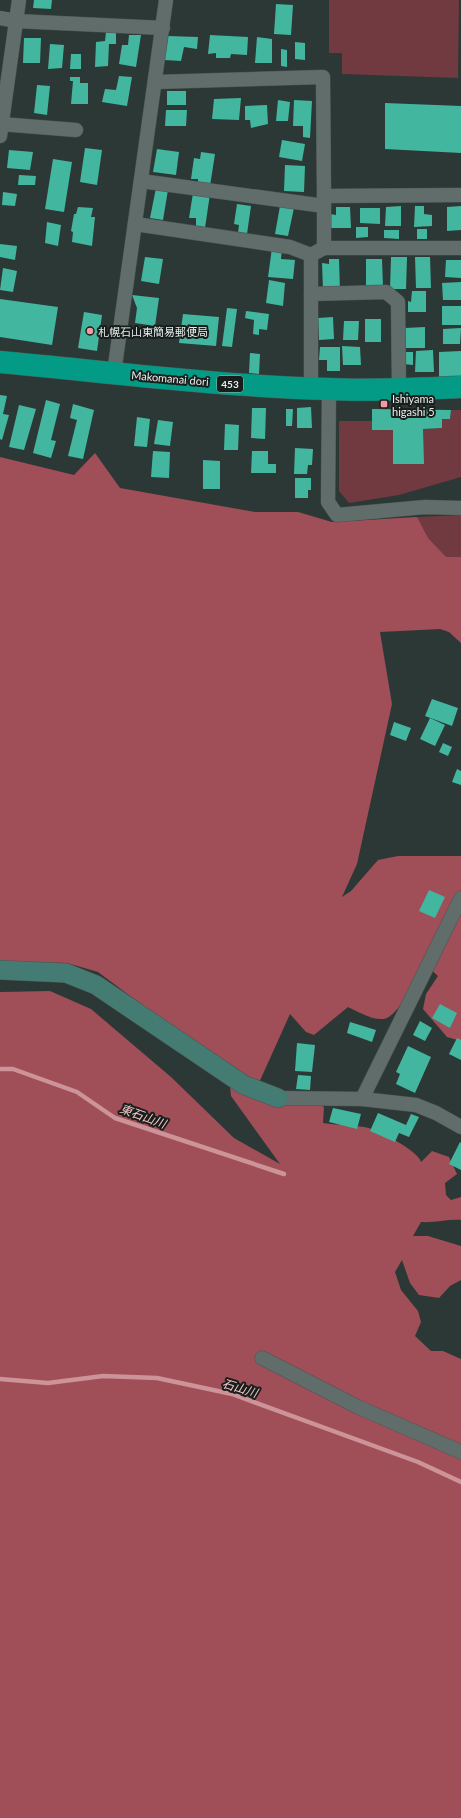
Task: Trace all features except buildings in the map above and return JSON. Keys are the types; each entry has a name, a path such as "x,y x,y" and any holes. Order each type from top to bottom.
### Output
{"highway":[{"name":"Makomanai dori","path":"0,362 217,383 320,389 399,390 461,387"}],"street":[{"path":"19,0 1,128 76,130"},
{"path":"114,373 166,0"},
{"path":"0,18 16,21 163,28"},
{"path":"155,82 323,77 324,248"},
{"path":"141,181 324,201 461,195"},
{"path":"135,224 290,247 311,255 324,248 461,248"},
{"path":"311,255 311,294 320,389 328,502 337,515 424,507 461,508"},
{"path":"311,294 386,292 398,302 399,390"},
{"path":"362,1099 461,898"},
{"path":"0,970 66,973 96,984 244,1085 278,1098 362,1099 416,1105 436,1113 461,1126"},
{"path":"262,1358 358,1407 451,1446 461,1452"}],"shaded area":[{"path":"329,0 459,0 458,78 342,74 342,53 329,53"},
{"path":"451,410 461,410 461,477 399,495 349,503 339,491 339,421 372,421 372,430 393,430 393,463 423,464 423,429 442,428 442,419 450,419"},
{"path":"95,453 120,488 255,512 298,512 332,522 417,517 428,538 446,557 461,557 461,643 449,632 440,629 380,632 392,704 357,864 342,897 351,891 378,860 398,856 461,856 461,1041 447,1037 423,1009 426,994 438,976 422,962 401,1004 389,1017 383,1019 374,1018 348,1007 314,1035 306,1032 290,1014 258,1085 241,1079 98,972 67,963 0,962 0,457 74,475"},
{"path":"461,515 461,563 440,556 425,538 417,517"},
{"path":"50,991 91,1009 171,1077 234,1138 280,1164 231,1096 230,1086 316,1102 324,1107 323,1123 370,1128 405,1146 418,1157 421,1162 432,1151 449,1157 457,1174 445,1183 446,1195 451,1200 461,1197 461,1220 421,1222 413,1236 428,1236 461,1246 461,1280 450,1286 439,1298 419,1295 410,1283 402,1260 395,1272 401,1290 418,1311 421,1322 415,1336 431,1351 443,1351 461,1359 461,1818 0,1818 0,992"}],"waterway":[{"name":"東石山川","path":"0,1069 13,1069 77,1092 115,1118 284,1174"},
{"name":"石山川","path":"0,1379 48,1383 103,1376 157,1378 232,1394 418,1462 461,1482"}],"place":[{"name":"札幌石山東簡易郵便局","path":"90,331"},
{"name":"Ishiyama higashi 5","path":"384,404"}]}
